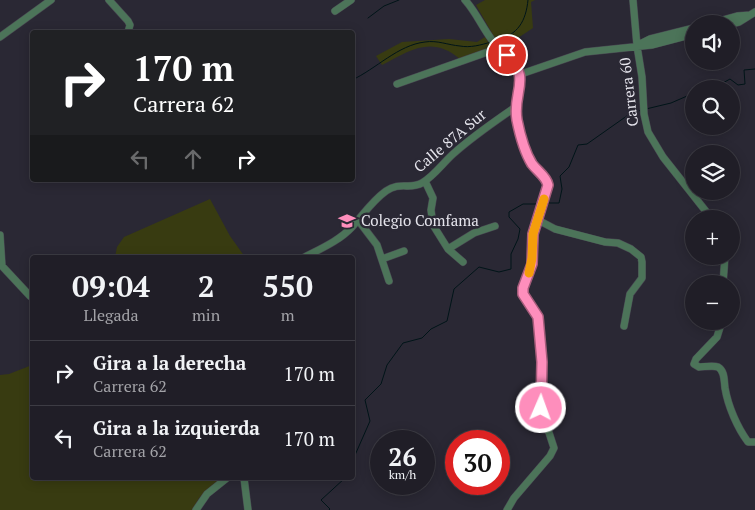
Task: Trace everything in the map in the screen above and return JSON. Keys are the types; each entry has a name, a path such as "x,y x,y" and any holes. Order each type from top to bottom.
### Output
{"street":[{"path":"0,37 51,0"},
{"path":"110,0 128,21 130,25 129,30"},
{"path":"336,11 351,0"},
{"path":"465,0 495,43 514,62 520,74 517,121 526,153 534,166 547,180 548,185 533,234 532,264 523,288 523,294 538,317 542,362 541,408 554,448 550,456 514,498 507,510"},
{"name":"Carrera 60","path":"633,0 646,126 652,140 705,210"},
{"path":"740,21 752,13"},
{"path":"637,46 650,39 685,30"},
{"path":"520,74 585,52 652,45 685,36"},
{"path":"397,84 495,43"},
{"name":"Calle 87A Sur","path":"308,255 344,234 380,196 393,186 414,186 425,181 471,139 517,106"},
{"path":"425,181 433,198 433,225 448,249 463,262"},
{"path":"358,220 374,240 389,281"},
{"path":"538,220 555,229 605,242 618,243 641,257 642,278 630,294 624,326"},
{"path":"448,249 474,233 495,226"},
{"path":"0,235 2,266 30,296"},
{"path":"382,259 404,251"},
{"path":"719,330 717,337 696,359 694,364 699,367 717,366 721,369 724,374 728,401 737,422 746,440 748,442 755,442"},
{"path":"196,510 207,494 224,480"},
{"path":"244,480 248,510"}],"green space":[{"path":"485,0 535,0 531,2 533,28 501,49 476,5"},
{"path":"485,37 492,47 460,59 450,52 430,46 412,50 382,65 376,56 402,42 449,39 477,42"},
{"path":"210,199 230,236 244,255 115,255 117,247 124,237"},
{"path":"30,366 30,480 219,480 199,498 193,510 0,510 0,375 9,374"}],"waterway":[{"path":"368,18 384,6 399,0"},
{"path":"497,40 510,35 520,26 528,0"},
{"path":"355,78 396,52 415,44 434,42 468,47 491,42"},
{"path":"740,85 745,84 744,70 755,69"},
{"path":"646,109 671,103 685,97"},
{"path":"546,203 559,203 562,189 560,176 569,167 578,145 587,144 631,113 642,110"},
{"path":"355,455 370,421 365,400 381,384 387,365 403,343 422,338 431,329 447,321 454,289 479,267 499,272 511,269 511,254 518,239 520,229 509,217 509,212 523,204 540,204"},
{"path":"329,510 321,500 343,480"}],"slow traffic":[{"path":"529,273 532,264 533,234 544,199"}],"place":[{"name":"Colegio Comfama","path":"347,221"}],"route":[{"path":"507,55 517,66 520,74 516,114 526,153 534,166 547,180 548,185 533,234 532,264 523,288 523,294 528,305 536,312 538,317 542,362 541,408"}]}
